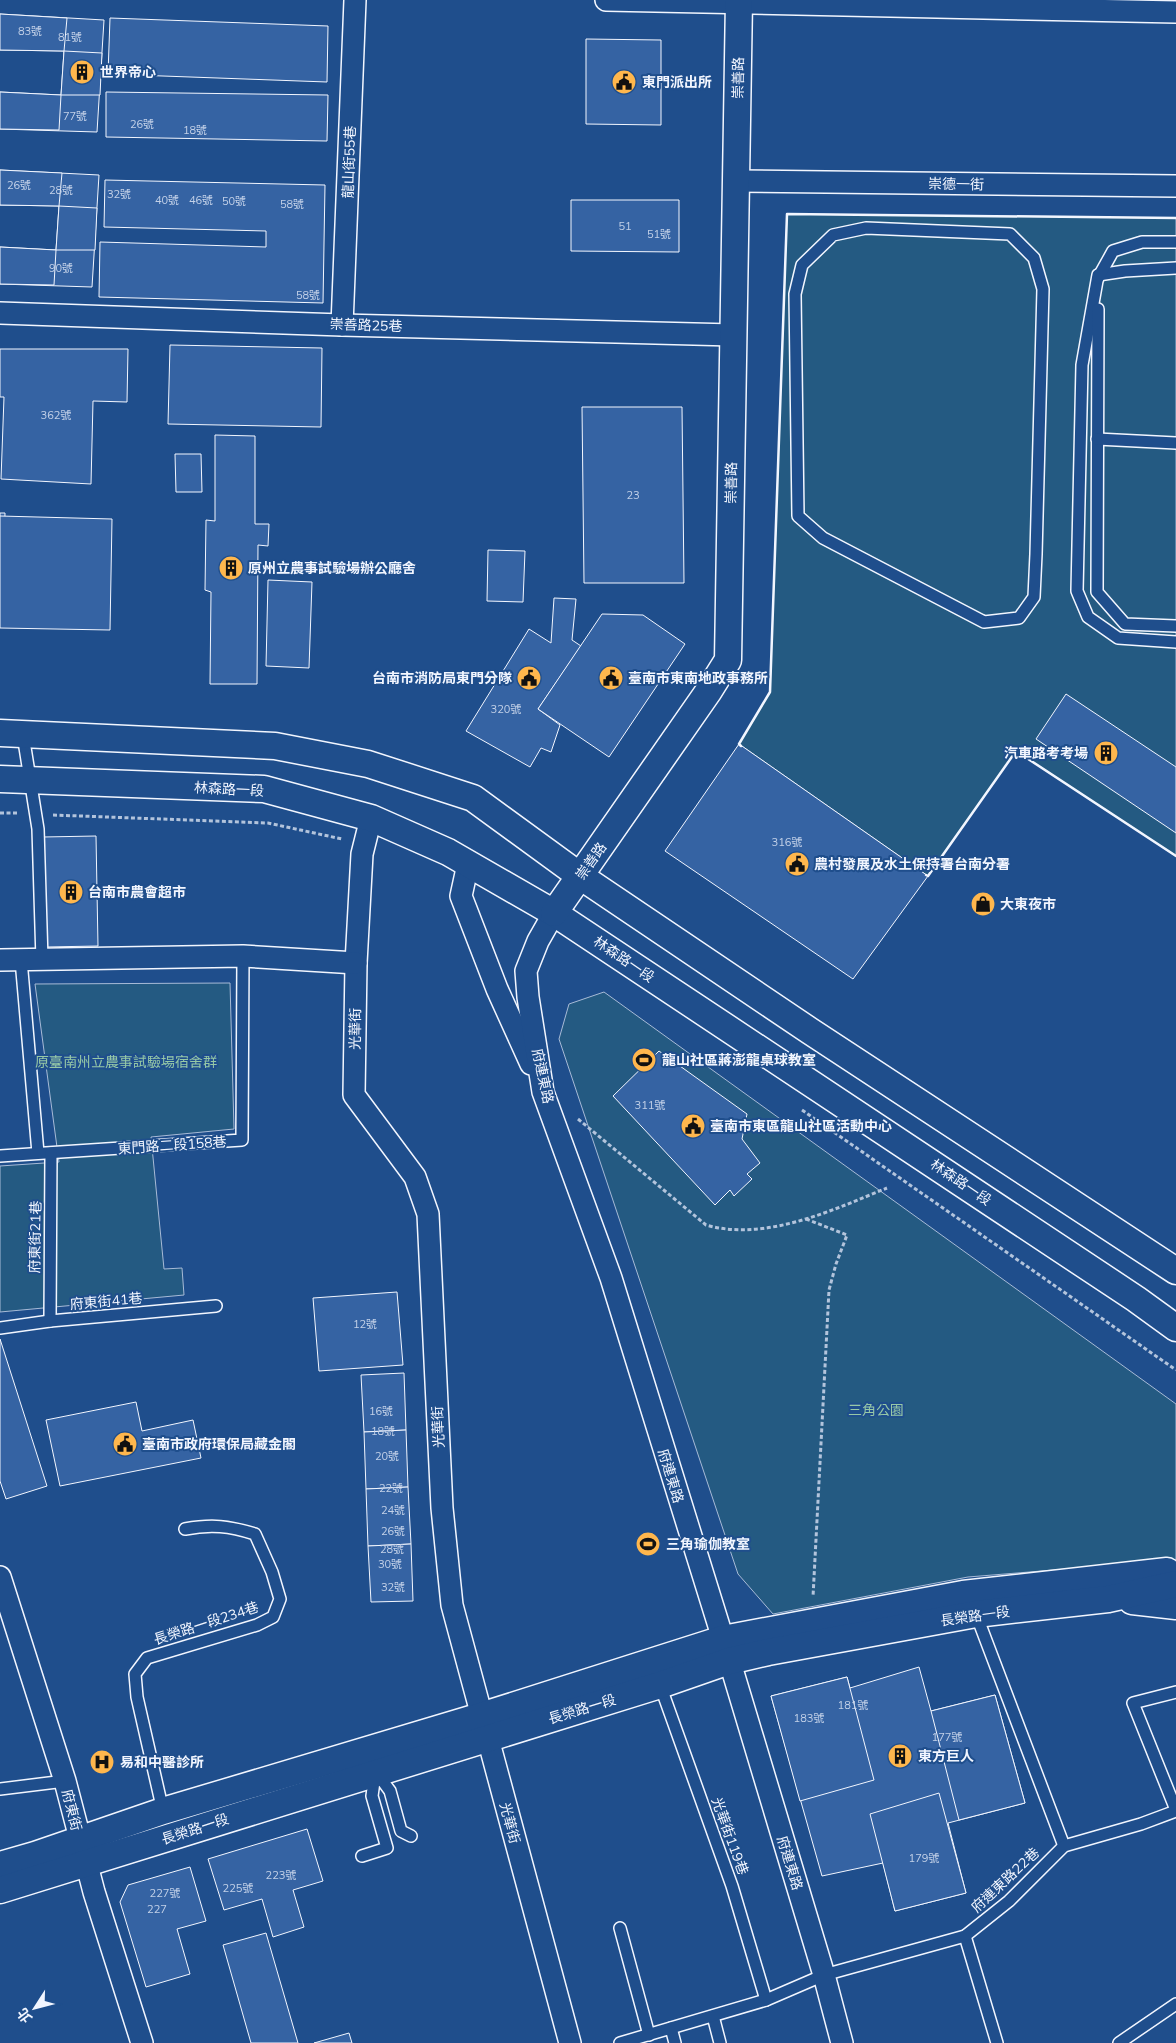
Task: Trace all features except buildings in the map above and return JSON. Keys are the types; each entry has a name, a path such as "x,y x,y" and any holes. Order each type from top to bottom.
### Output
{"street":[{"name":"龍山街55巷","path":"342,325 355,0"},
{"path":"606,0 1068,5 1176,12"},
{"name":"崇善路","path":"554,913 708,692 728,660 739,2"},
{"name":"崇德一街","path":"736,181 1176,186"},
{"name":"崇善路25巷","path":"0,313 342,325 733,335"},
{"path":"11,734 275,746 368,764 473,798 580,876 810,1032 1176,1271"},
{"name":"林森路一段","path":"0,779 264,789 370,818 448,852 554,913 1136,1299 1176,1328"},
{"name":"光華街","path":"370,818 362,854 356,963 354,1095 415,1176 428,1214 442,1508 452,1605 570,2043"},
{"path":"468,864 461,896 497,989 544,1092"},
{"name":"府連東路","path":"554,913 538,941 526,971 528,997 544,1092 611,1278 726,1650 824,1975 842,2043"},
{"path":"10,960 243,956 356,963"},
{"name":"長榮路一段","path":"0,1865 82,1852 376,1772 484,1727 726,1650 963,1594 1176,1570"},
{"name":"府東街","path":"0,1576 64,1781 82,1852 142,2043"},
{"name":"長榮路一段","path":"0,1890 82,1852 163,1811 484,1727 660,1685 726,1650 768,1652 976,1614 1108,1599 1176,1584"},
{"path":"1108,1599 1176,1606"}],"lane":[{"path":"866,228 1010,234 1034,258 1043,289 1036,554 1034,596 1019,618 984,622 823,538 798,516 795,294 802,265 833,235 866,228"},
{"path":"1176,242 1142,242 1113,251 1098,275 1082,365 1078,591 1088,617 1118,638 1176,642"},
{"path":"1098,275 1126,270 1176,268"},
{"path":"1098,275 1097,592 1125,624 1176,626"},
{"path":"1097,439 1176,443"},
{"path":"11,734 31,781 38,828 42,960"},
{"name":"東門路二段158巷","path":"0,1156 242,1140 243,956"},
{"path":"10,960 38,1153"},
{"name":"府東街21巷","path":"50,1322 51,1153"},
{"name":"府東街41巷","path":"0,1328 216,1306"},
{"name":"長榮路一段234巷","path":"163,1811 137,1697 135,1674 147,1658 257,1625 273,1617 280,1599 272,1572 255,1534 237,1528 209,1525 185,1529"},
{"path":"976,1614 1064,1846"},
{"name":"光華街119巷","path":"660,1685 732,1886 766,2000"},
{"name":"府連東路22巷","path":"824,1975 965,1936 1009,1901 1064,1846 1141,1824 1176,1811 1134,1703 1176,1692"},
{"path":"376,1772 390,1791 401,1831 411,1836"},
{"path":"362,1856 387,1848 372,1796 376,1772"},
{"path":"0,1789 64,1781"},
{"path":"620,1928 649,2035"},
{"path":"965,1936 997,2043"},
{"path":"620,2043 766,2000 824,1975"},
{"path":"1119,2043 1176,2004"},
{"path":"713,2016 720,2043"},
{"path":"671,2028 675,2043"}],"path":[{"path":"36,814 268,824 309,831 364,845"},
{"path":"794,1105 1176,1370"},
{"path":"575,1117 706,1226 723,1230 755,1230 806,1219 886,1188"},
{"path":"806,1219 847,1235 836,1264 830,1290 812,1599"}],"green space":[{"path":"787,214 1176,218 1176,856 1016,751 928,876 739,744 770,692"},
{"name":"原臺南州立農事試驗場宿舍群","path":"230,983 234,1129 151,1137 164,1269 182,1268 184,1295 0,1312 0,1166 59,1162 35,984"},
{"name":"三角公園","path":"604,992 1176,1404 1176,1560 968,1577 773,1614 738,1574 559,1039 569,1004"}],"wall":[{"path":"741,746 739,744 770,692 787,214 1176,218"},
{"path":"926,875 928,876 1016,751 1176,856"}],"place":[{"name":"世界帝心","path":"82,72"},
{"name":"東門派出所","path":"624,82"},
{"name":"原州立農事試驗場辦公廳舍","path":"231,568"},
{"name":"台南市消防局東門分隊","path":"529,678"},
{"name":"臺南市東南地政事務所","path":"611,678"},
{"name":"汽車路考考場","path":"1106,753"},
{"name":"農村發展及水土保持署台南分署","path":"797,864"},
{"name":"台南市農會超市","path":"71,892"},
{"name":"大東夜市","path":"983,904"},
{"name":"龍山社區蔣澎龍桌球教室","path":"644,1060"},
{"name":"臺南市東區龍山社區活動中心","path":"693,1126"},
{"name":"臺南市政府環保局藏金閣","path":"125,1444"},
{"name":"三角瑜伽教室","path":"648,1544"},
{"name":"東方巨人","path":"900,1756"},
{"name":"易和中醫診所","path":"102,1762"}]}
